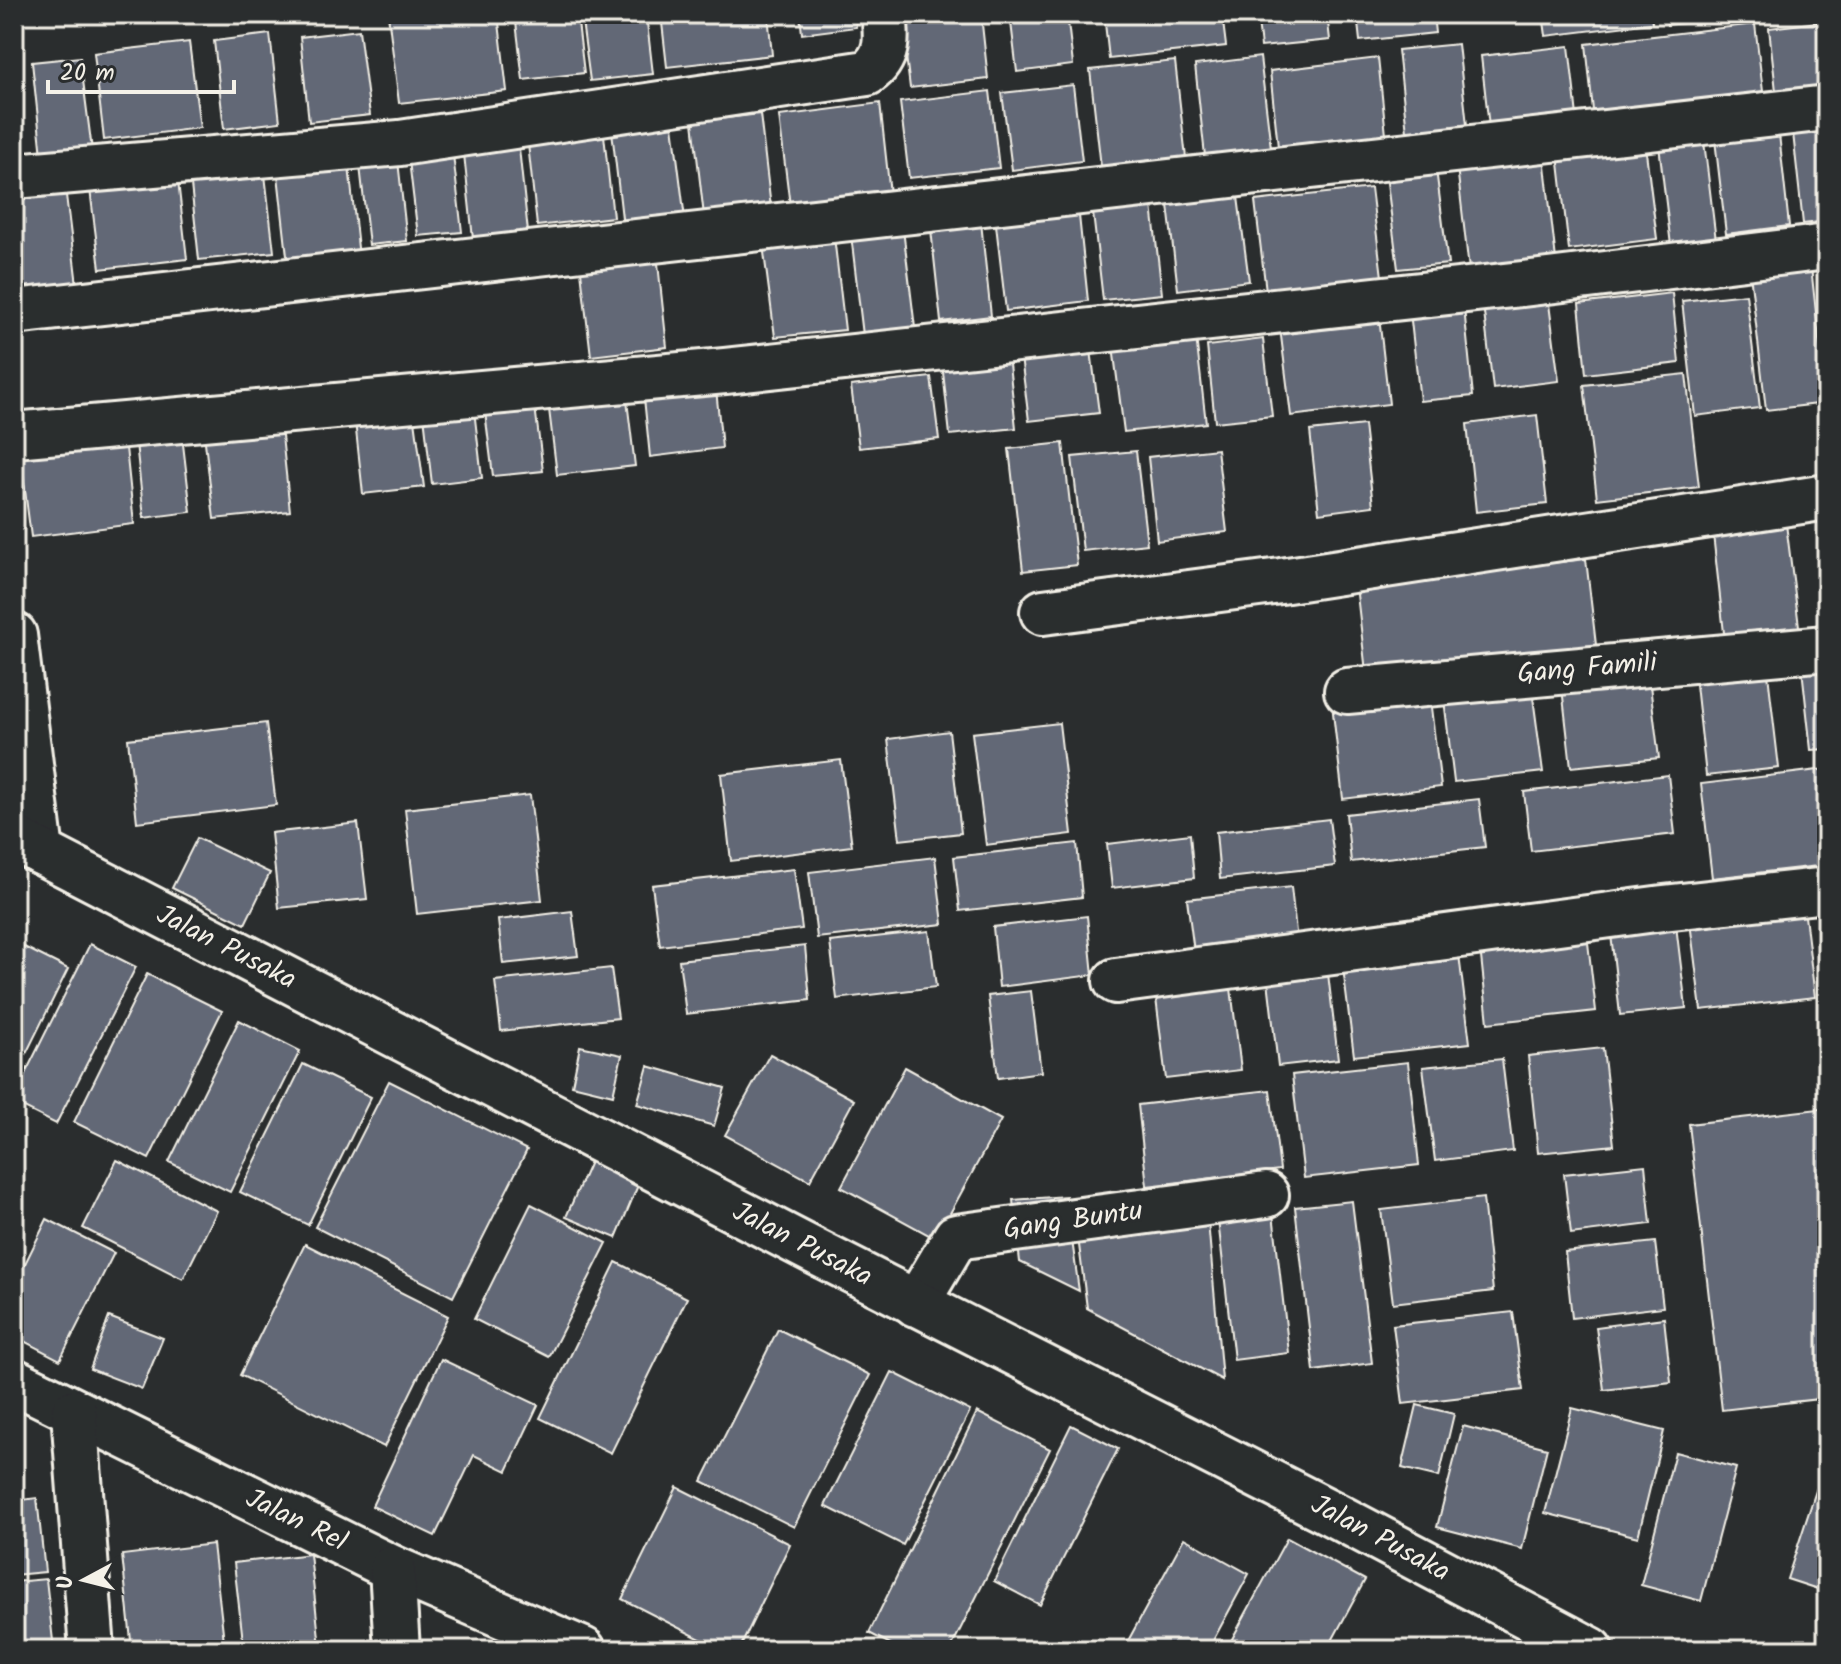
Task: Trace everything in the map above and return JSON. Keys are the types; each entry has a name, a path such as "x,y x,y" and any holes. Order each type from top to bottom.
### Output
{"street":[{"path":"14,176 400,143 867,73 884,53 888,38 884,14"},
{"path":"14,312 1827,108"},
{"path":"14,435 725,371 1516,285 1827,247"},
{"path":"1043,612 1281,581 1827,497"},
{"path":"14,635 27,845"},
{"name":"Gang Famili","path":"1347,691 1827,648"},
{"name":"Jalan Pusaka","path":"27,845 916,1304 1331,1513 1591,1650"},
{"path":"1116,981 1647,910 1827,890"},
{"name":"Gang Buntu","path":"916,1304 956,1237 1266,1195"},
{"name":"Jalan Rel","path":"14,1381 392,1568 583,1650"},
{"path":"74,1412 92,1650"},
{"path":"392,1568 397,1650"}],"building":[{"path":"388,14 498,14 507,91 399,103"},
{"path":"515,14 577,14 584,73 523,80"},
{"path":"581,14 646,14 653,74 590,81"},
{"path":"661,14 768,14 772,55 667,67"},
{"path":"800,14 855,14 856,27 802,34"},
{"path":"1010,14 1067,14 1073,65 1017,72"},
{"path":"1104,14 1222,14 1226,46 1109,59"},
{"path":"1257,14 1327,14 1330,40 1261,47"},
{"path":"1357,14 1433,14 1435,33 1360,41"},
{"path":"1543,14 1651,14 1652,23 1546,36"},
{"path":"1665,14 1739,14 1739,17 1667,25"},
{"path":"1761,14 1827,14 1762,21"},
{"path":"981,15 988,79 910,88 902,23"},
{"path":"1827,21 1827,94 1777,100 1769,28"},
{"path":"1755,24 1764,100 1594,120 1586,44"},
{"path":"359,30 370,115 309,122 300,37"},
{"path":"270,34 280,122 224,129 214,41"},
{"path":"189,42 200,128 104,140 94,53"},
{"path":"1458,44 1468,134 1408,141 1398,50"},
{"path":"1569,46 1577,116 1489,127 1481,56"},
{"path":"80,57 92,150 42,156 32,62"},
{"path":"1260,57 1271,148 1205,156 1195,65"},
{"path":"1378,58 1386,135 1278,147 1270,71"},
{"path":"1175,61 1186,158 1101,167 1090,70"},
{"path":"1073,85 1082,161 1012,170 1002,93"},
{"path":"990,91 999,168 909,178 900,102"},
{"path":"880,103 890,194 790,206 779,116"},
{"path":"760,114 771,208 704,216 693,122"},
{"path":"673,125 685,219 623,227 612,131"},
{"path":"1778,125 1789,226 1726,234 1714,131"},
{"path":"1827,129 1827,221 1803,224 1793,133"},
{"path":"1703,133 1717,249 1672,254 1658,137"},
{"path":"604,135 613,217 537,226 528,144"},
{"path":"1645,144 1657,239 1569,250 1558,154"},
{"path":"452,146 462,232 418,236 408,152"},
{"path":"519,148 528,232 473,239 464,154"},
{"path":"1543,148 1557,268 1470,278 1456,158"},
{"path":"397,152 407,241 369,245 359,157"},
{"path":"348,157 359,257 288,265 277,166"},
{"path":"1435,161 1448,264 1398,269 1385,167"},
{"path":"176,164 187,259 100,269 88,173"},
{"path":"264,166 274,252 199,260 190,175"},
{"path":"65,187 78,293 14,299 14,192"},
{"path":"1371,188 1382,277 1266,291 1255,201"},
{"path":"1238,197 1249,281 1178,290 1168,205"},
{"path":"1152,205 1162,294 1103,300 1093,213"},
{"path":"1078,206 1088,301 1006,311 995,216"},
{"path":"981,222 991,316 941,322 931,229"},
{"path":"833,228 845,330 775,337 762,237"},
{"path":"903,229 915,328 863,335 851,235"},
{"path":"657,254 667,347 591,356 580,263"},
{"path":"1811,267 1826,403 1766,410 1750,273"},
{"path":"1672,293 1679,363 1586,374 1579,304"},
{"path":"1746,294 1760,408 1695,416 1682,301"},
{"path":"1548,296 1559,381 1493,389 1483,304"},
{"path":"1463,298 1473,396 1420,401 1409,303"},
{"path":"1379,317 1389,404 1291,416 1280,328"},
{"path":"1195,328 1206,423 1124,432 1112,339"},
{"path":"1263,339 1272,416 1215,422 1207,346"},
{"path":"1091,350 1099,413 1029,421 1021,357"},
{"path":"1008,355 1016,428 950,435 942,363"},
{"path":"1686,374 1699,487 1597,499 1584,385"},
{"path":"931,377 939,439 859,448 851,386"},
{"path":"715,379 722,448 650,457 643,388"},
{"path":"625,384 635,466 557,475 547,393"},
{"path":"534,398 543,471 493,476 484,404"},
{"path":"413,405 424,487 363,494 354,412"},
{"path":"474,410 482,478 432,484 424,416"},
{"path":"1537,415 1547,504 1476,512 1467,424"},
{"path":"280,417 290,511 214,519 203,425"},
{"path":"1364,425 1373,506 1319,513 1310,431"},
{"path":"181,427 191,512 144,518 135,433"},
{"path":"125,438 134,524 31,537 20,451"},
{"path":"1063,443 1077,565 1023,571 1009,449"},
{"path":"1217,449 1227,532 1157,541 1148,457"},
{"path":"1136,451 1147,544 1083,551 1072,457"},
{"path":"1827,505 1827,583 1818,506"},
{"path":"1785,516 1800,634 1725,642 1712,525"},
{"path":"1586,559 1598,662 1368,689 1356,586"},
{"path":"1766,657 1779,768 1706,776 1694,666"},
{"path":"1827,657 1827,749 1811,750 1801,660"},
{"path":"1648,669 1659,758 1571,767 1561,679"},
{"path":"1531,682 1543,772 1454,782 1443,691"},
{"path":"1429,692 1441,787 1343,799 1332,704"},
{"path":"266,723 276,805 137,822 128,739"},
{"path":"1059,723 1072,834 986,845 972,733"},
{"path":"949,731 961,833 900,840 888,739"},
{"path":"841,760 852,846 731,861 721,774"},
{"path":"1827,769 1827,865 1712,878 1701,784"},
{"path":"1668,775 1675,834 1531,851 1524,792"},
{"path":"530,795 542,900 417,914 405,809"},
{"path":"1479,799 1485,847 1351,862 1346,814"},
{"path":"1329,819 1335,866 1220,879 1216,832"},
{"path":"358,823 367,899 279,908 271,833"},
{"path":"1190,834 1194,878 1112,888 1107,844"},
{"path":"197,838 270,873 245,924 172,888"},
{"path":"1077,843 1082,897 960,911 954,857"},
{"path":"935,857 943,924 817,938 809,872"},
{"path":"794,869 802,929 660,946 652,885"},
{"path":"1291,887 1297,941 1194,952 1187,899"},
{"path":"1804,908 1815,997 1701,1010 1690,922"},
{"path":"572,911 578,956 503,964 498,920"},
{"path":"1087,916 1093,975 999,987 993,927"},
{"path":"1675,917 1686,1008 1620,1015 1610,925"},
{"path":"929,931 936,987 837,999 830,942"},
{"path":"1587,934 1596,1011 1488,1023 1480,947"},
{"path":"14,942 68,969 14,1078"},
{"path":"90,944 136,967 56,1124 14,1103 14,1096"},
{"path":"805,946 810,1000 686,1014 679,960"},
{"path":"1458,947 1470,1043 1354,1056 1342,960"},
{"path":"1327,965 1338,1059 1278,1066 1267,972"},
{"path":"611,968 618,1018 501,1031 495,981"},
{"path":"147,974 222,1011 149,1159 74,1122"},
{"path":"1230,980 1241,1070 1166,1079 1155,990"},
{"path":"1031,991 1041,1072 998,1078 988,996"},
{"path":"239,1020 300,1051 230,1192 169,1162"},
{"path":"580,1046 622,1055 613,1095 572,1085"},
{"path":"1603,1048 1614,1145 1538,1153 1528,1056"},
{"path":"770,1054 854,1100 810,1181 725,1135"},
{"path":"1502,1059 1513,1151 1435,1161 1423,1067"},
{"path":"1408,1062 1419,1165 1304,1178 1292,1075"},
{"path":"303,1064 371,1097 308,1225 240,1192"},
{"path":"648,1066 725,1088 714,1126 637,1104"},
{"path":"905,1067 1001,1120 936,1239 841,1187"},
{"path":"389,1081 527,1150 453,1297 315,1227"},
{"path":"1270,1090 1280,1170 1147,1186 1138,1105"},
{"path":"1827,1108 1827,1398 1722,1410 1689,1124"},
{"path":"592,1157 641,1178 616,1238 566,1217"},
{"path":"117,1160 217,1211 183,1279 83,1228"},
{"path":"1645,1165 1651,1224 1571,1234 1564,1174"},
{"path":"1066,1196 1079,1291 1020,1262 1013,1200"},
{"path":"1483,1198 1493,1291 1393,1303 1381,1210"},
{"path":"1352,1201 1372,1363 1314,1371 1295,1207"},
{"path":"531,1204 607,1243 549,1357 474,1319"},
{"path":"1207,1210 1222,1380 1087,1308 1077,1229"},
{"path":"1273,1213 1289,1353 1234,1360 1218,1220"},
{"path":"47,1219 114,1253 60,1360 14,1336 14,1286"},
{"path":"1655,1242 1663,1307 1572,1318 1565,1252"},
{"path":"305,1244 448,1316 384,1447 240,1375"},
{"path":"616,1262 687,1298 611,1453 540,1418"},
{"path":"1513,1312 1523,1390 1403,1404 1393,1325"},
{"path":"109,1317 163,1338 142,1389 90,1369"},
{"path":"1664,1318 1671,1382 1604,1390 1596,1327"},
{"path":"778,1329 870,1375 794,1527 702,1481"},
{"path":"441,1359 538,1405 507,1471 474,1455 435,1536 372,1506"},
{"path":"892,1372 970,1411 903,1545 825,1506"},
{"path":"1417,1405 1454,1414 1439,1477 1402,1468"},
{"path":"1572,1408 1664,1431 1638,1537 1545,1513"},
{"path":"977,1412 1050,1449 950,1650 902,1650 869,1633"},
{"path":"1071,1425 1118,1449 1040,1605 994,1581"},
{"path":"1463,1426 1547,1448 1522,1549 1437,1527"},
{"path":"1675,1452 1736,1468 1701,1601 1641,1585"},
{"path":"1827,1457 1827,1592 1787,1579"},
{"path":"677,1487 790,1544 739,1650 722,1650 622,1599"},
{"path":"37,1498 45,1572 14,1575 14,1501"},
{"path":"1184,1538 1249,1574 1208,1650 1123,1650"},
{"path":"1287,1538 1365,1580 1327,1650 1226,1650"},
{"path":"213,1544 225,1650 132,1650 122,1555"},
{"path":"310,1554 320,1647 244,1650 234,1563"},
{"path":"46,1579 54,1650 14,1650 14,1582"}]}
